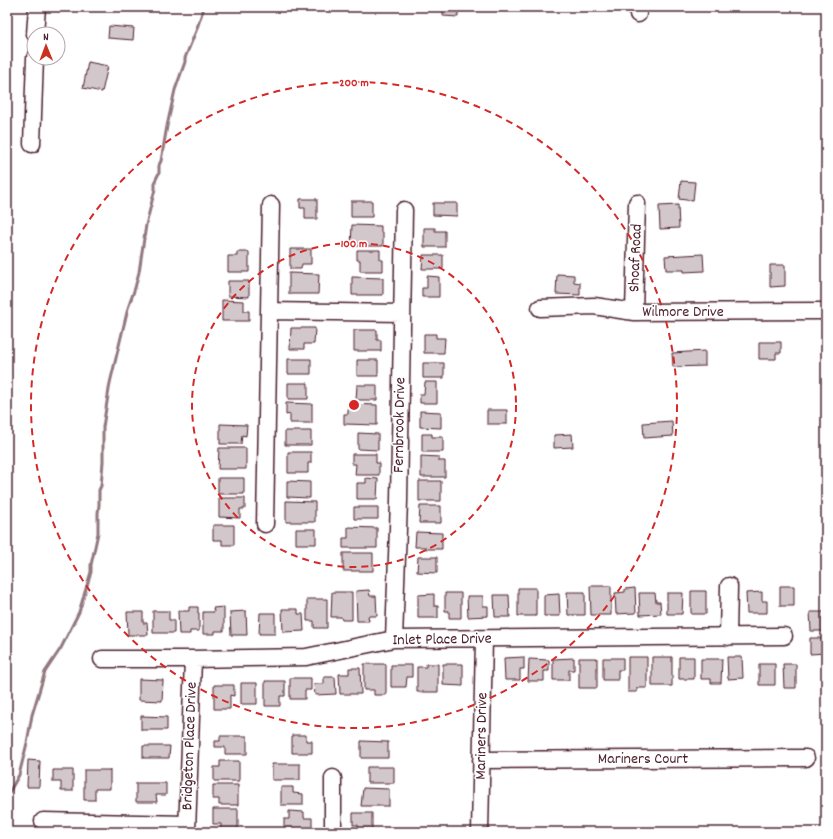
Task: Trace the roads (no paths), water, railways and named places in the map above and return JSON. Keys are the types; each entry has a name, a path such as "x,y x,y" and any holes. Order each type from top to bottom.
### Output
{"street":[{"path":"36,26 37,7"},
{"path":"32,144 35,66"},
{"name":"Shoaf Road","path":"634,312 637,203"},
{"path":"265,524 271,205"},
{"name":"Fernbrook Drive","path":"394,640 399,493 404,210"},
{"name":"Wilmore Drive","path":"540,308 594,306 634,312 826,311"},
{"path":"269,312 402,313"},
{"path":"728,637 729,586"},
{"name":"Inlet Place Drive","path":"102,659 306,657 394,640 784,636"},
{"name":"Mariners Drive","path":"480,832 484,639"},
{"name":"Bridgeton Place Drive","path":"187,828 193,659"},
{"name":"Mariners Court","path":"481,760 806,758"},
{"path":"333,778 333,832"},
{"path":"43,821 187,828"}],"waterway":[{"path":"7,796 19,775 32,715 45,672 61,648 79,612 91,572 91,565 98,533 99,490 101,486 103,462 103,427 110,383 128,308 139,272 146,225 155,189 155,181 159,173 159,165 175,90 204,7"}]}
